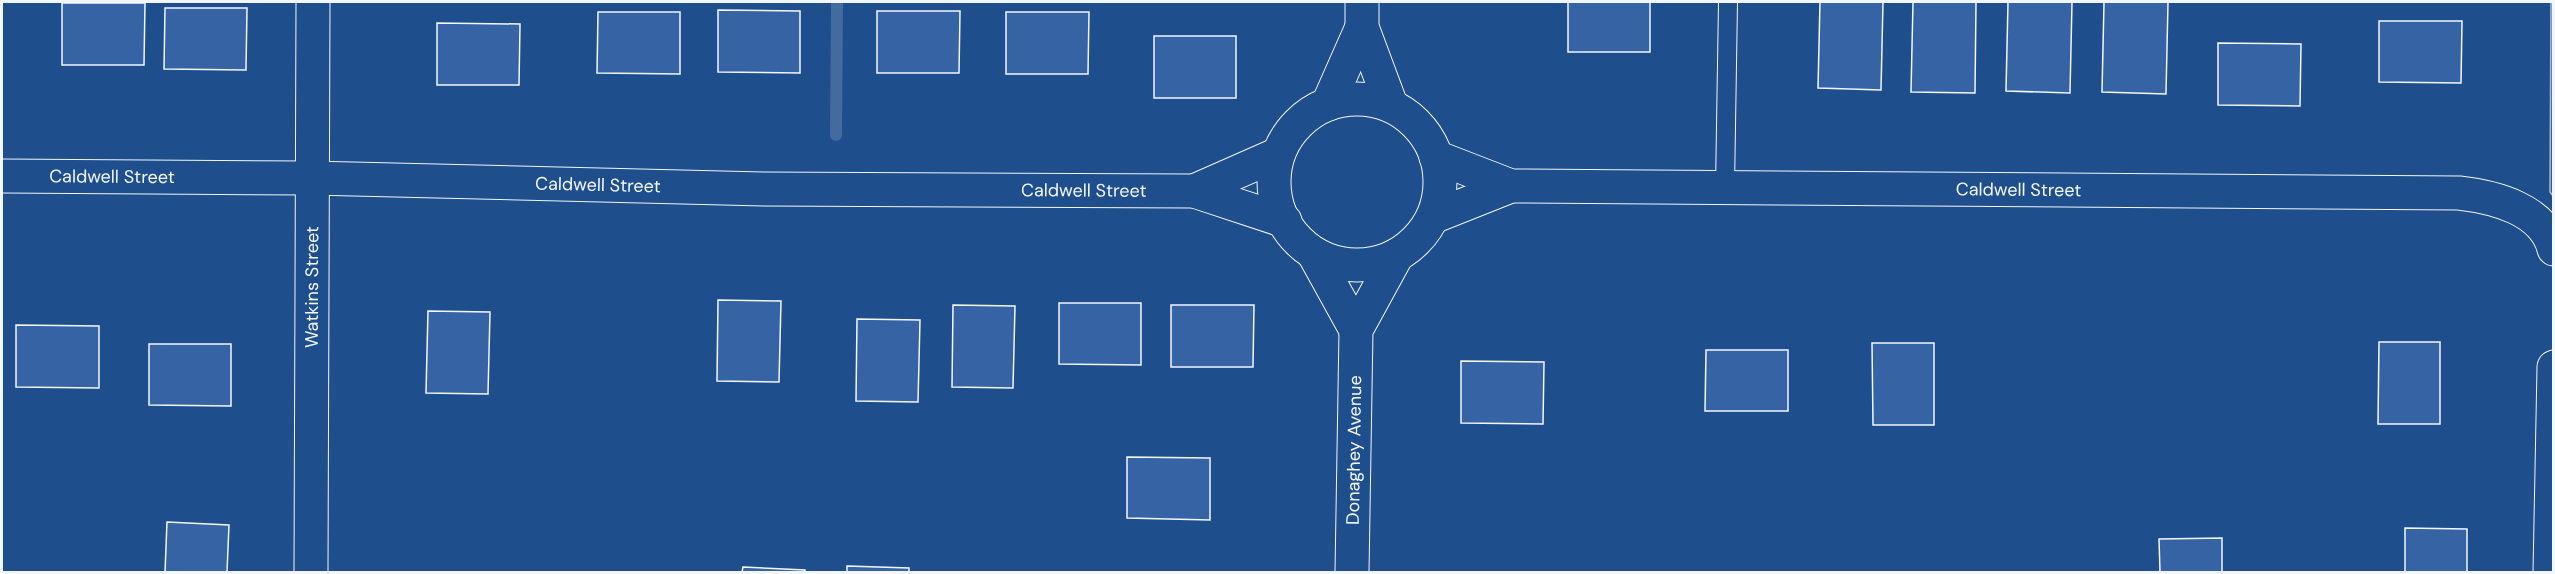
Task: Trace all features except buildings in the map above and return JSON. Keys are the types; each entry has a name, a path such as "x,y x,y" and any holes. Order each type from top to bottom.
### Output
{"main road":[{"name":"Watkins Street","path":"310,573 312,2"},
{"path":"1328,105 1362,14"},
{"path":"1362,14 1391,105"},
{"path":"1365,99 1391,105 1413,119 1430,140 1440,165 1441,191 1433,217 1419,239 1397,255 1370,265 1341,264 1314,254 1292,235 1278,210 1273,182 1278,154 1292,129 1314,110 1338,100 1365,99"},
{"name":"Caldwell Street","path":"1194,191 1278,154"},
{"name":"Caldwell Street","path":"1436,157 1511,186 2485,196 2524,211 2544,230 2552,241 2553,249"},
{"name":"Caldwell Street","path":"2,176 311,178 764,189 1194,191 1285,221"},
{"name":"Caldwell Street","path":"1433,217 1511,186"},
{"name":"Donaghey Avenue","path":"1314,254 1356,330"},
{"name":"Donaghey Avenue","path":"1352,573 1356,330 1397,255"},
{"path":"2550,573 2553,367"}],"lane":[{"path":"1725,188 1728,2"}],"shaded area":[{"path":"2551,2 2554,2 2553,196 2550,192"}],"waterway":[{"path":"836,135 837,2"}]}
